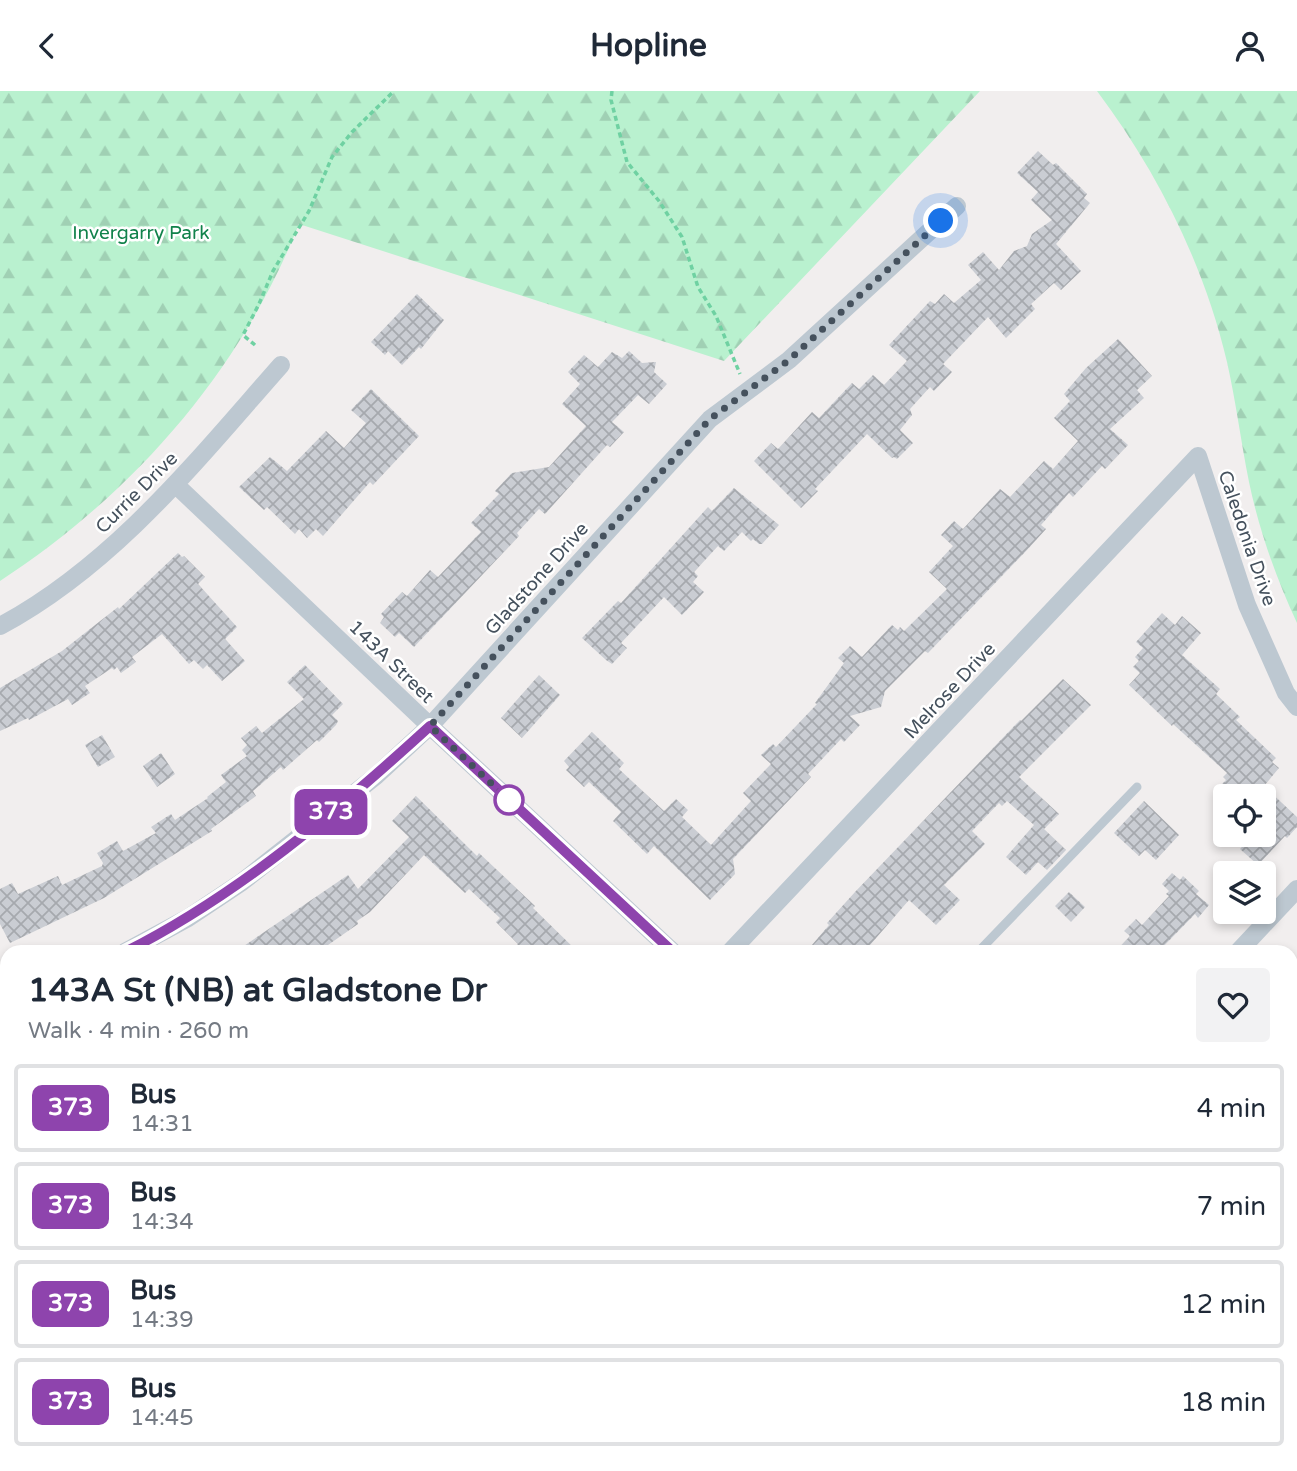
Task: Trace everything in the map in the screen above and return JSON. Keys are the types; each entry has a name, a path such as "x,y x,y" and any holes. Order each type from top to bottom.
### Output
{"street":[{"name":"Gladstone Drive","path":"138,945 188,918 242,883 376,776 430,726 710,419 789,360 957,206"},
{"name":"Currie Drive","path":"0,626 19,616 97,559 176,485 281,365"},
{"name":"Caledonia Drive","path":"1198,456 1247,605 1286,693 1297,707"},
{"name":"Melrose Drive","path":"737,945 1198,456"},
{"name":"143A Street","path":"176,485 665,945"},
{"path":"1245,945 1297,889"}],"lane":[{"path":"985,945 1137,787"}],"path":[{"path":"255,345 243,335 273,271 309,211 332,157 352,131 394,91"},
{"path":"612,91 611,100 627,162 659,201 681,237 698,287 716,316 742,378"}],"green space":[{"name":"Invergarry Park","path":"0,91 980,91 724,361 299,224 275,278 246,330 214,379 177,425 137,469 95,509 49,547 0,581"},
{"path":"1097,91 1297,91 1297,623 1263,536 1249,482 1227,362 1192,254 1139,153"}],"building":[{"path":"1038,151 1053,165 1056,163 1087,194 1084,198 1090,203 1056,244 1081,271 1061,290 1054,283 1031,304 1035,309 1006,338 988,317 943,364 952,372 934,391 930,387 910,409 912,415 900,430 913,443 897,459 892,458 867,434 815,489 818,491 801,508 754,461 771,443 778,449 812,412 819,418 852,383 859,389 873,375 884,385 907,361 889,345 930,301 935,304 944,294 954,303 981,280 968,265 983,252 999,270 1014,251 1027,246 1032,234 1052,220 1031,200 1038,192 1017,173"},
{"path":"417,294 444,320 421,349 419,347 402,365 388,351 385,355 371,342"},
{"path":"1118,339 1152,376 1137,390 1144,398 1110,429 1128,445 1105,469 1102,466 1073,497 1069,493 1041,525 1046,529 1027,550 928,653 925,651 885,691 881,707 850,716 860,725 844,742 841,739 808,774 811,777 733,859 735,874 710,900 654,846 647,854 613,821 621,812 589,782 584,787 566,770 569,767 564,761 592,732 624,763 619,769 664,811 676,799 688,810 682,817 711,845 751,801 743,793 771,764 761,755 773,744 776,747 817,704 815,703 844,663 838,658 850,646 862,657 892,625 904,631 947,589 929,572 953,546 941,535 954,521 963,529 1000,489 1010,497 1044,461 1053,469 1078,441 1054,418 1070,401 1064,394 1086,368"},
{"path":"629,351 642,363 656,362 654,372 667,384 649,404 638,395 612,422 624,432 610,447 607,445 545,514 539,509 517,533 519,536 414,647 399,633 395,637 380,623 384,617 381,614 402,592 407,596 430,570 438,577 481,532 471,523 499,494 495,491 512,473 549,467 586,426 562,404 580,384 568,372 584,355 598,367 612,352 622,358"},
{"path":"371,389 419,436 373,485 370,482 323,536 316,529 307,538 299,529 295,534 267,507 264,510 239,487 270,457 287,471 326,431 344,448 366,423 351,410"},
{"path":"734,488 779,525 762,544 753,539 751,541 742,532 724,551 718,546 694,572 698,576 693,582 704,592 682,615 664,597 621,643 627,648 612,664 606,660 582,638 618,601 621,603 708,507 712,511"},
{"path":"178,553 205,577 198,584 237,627 225,639 245,661 222,681 207,665 203,669 194,660 189,664 162,634 132,657 136,662 121,673 117,667 114,670 112,668 85,686 90,693 72,705 68,699 29,720 28,718 0,731 0,688 62,651 118,607 119,609"},
{"path":"1162,613 1175,625 1182,616 1201,633 1182,655 1220,689 1216,694 1240,717 1236,720 1276,758 1272,762 1279,768 1266,784 1222,784 1227,773 1129,685 1140,673 1133,667 1139,661 1135,657 1143,648 1136,642"},
{"path":"305,665 343,704 332,715 338,721 336,725 319,742 317,740 283,770 281,767 253,791 256,796 211,829 212,831 104,898 10,943 0,924 0,889 12,883 18,894 58,876 62,885 102,866 97,853 117,841 123,851 156,833 151,827 171,814 175,820 208,798 226,782 221,775 247,756 242,750 247,745 241,738 256,726 262,733 304,699 287,682"},
{"path":"539,675 560,695 522,738 501,718"},
{"path":"1063,679 1091,705 1019,777 1059,814 1044,829 1066,850 1047,870 1038,862 1026,875 1006,857 1034,825 1007,801 1002,806 999,803 972,831 985,844 944,885 960,900 936,925 909,900 870,945 812,945 829,925 827,923 855,892"},
{"path":"102,735 115,757 98,767 85,745"},
{"path":"161,753 175,774 157,787 143,766"},
{"path":"416,796 477,856 479,853 535,906 533,908 571,945 517,945 496,922 500,918 469,889 465,893 424,855 370,912 357,921 358,924 328,945 245,945 348,875 358,889 409,837 392,821"},
{"path":"1276,797 1297,817 1297,827 1287,838 1285,836 1276,846"},
{"path":"1144,801 1179,835 1156,860 1145,850 1139,856 1114,833"},
{"path":"1275,847 1262,861 1254,861 1240,849"},
{"path":"1172,873 1180,880 1183,876 1199,891 1196,894 1209,905 1198,918 1195,914 1165,945 1122,945 1130,936 1124,931 1136,919 1142,925 1169,896 1166,894 1169,891 1162,884"},
{"path":"1069,892 1085,907 1071,922 1055,906"}],"bus line":[{"name":"373","path":"138,945 188,918 242,883 376,776 430,726 665,945"}],"route":[{"path":"509,800 430,726 710,419 789,360 941,221"}]}
